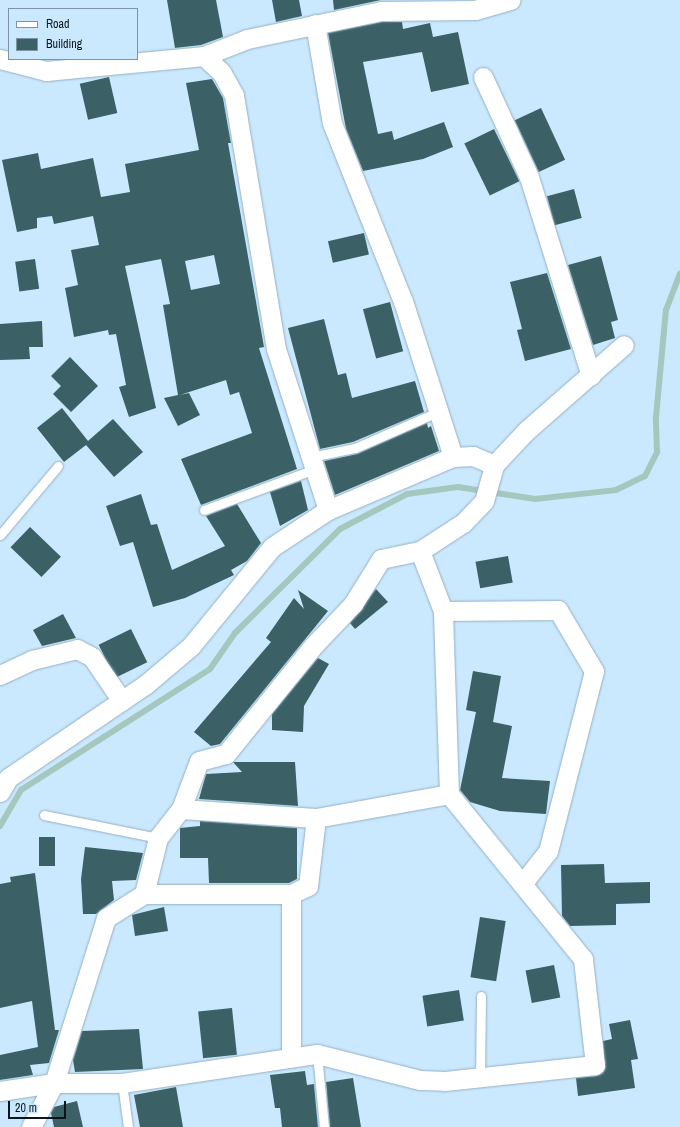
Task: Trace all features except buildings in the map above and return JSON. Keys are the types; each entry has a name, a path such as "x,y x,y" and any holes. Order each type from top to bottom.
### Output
{"street":[{"path":"0,59 46,71 204,56 247,39 315,24 381,12 475,5 511,0"},
{"path":"315,24 332,123 403,301 440,411 453,457"},
{"path":"204,56 221,72 234,95 276,348 328,510"},
{"path":"483,77 529,176 591,376"},
{"path":"144,894 158,838 181,809 199,761 226,754 314,645 353,604 381,559 420,551 463,523 484,501 492,472 526,431 591,376 624,345"},
{"path":"0,792 8,778 122,701 191,646 272,547 328,510 453,457 473,456 492,472"},
{"path":"0,1091 54,1083 122,1083 291,1056 316,1054 420,1080 480,1079 595,1066 583,959 449,794 443,612 420,551"},
{"path":"443,612 558,610 594,671 548,851 522,884"},
{"path":"0,675 32,660 77,648 92,657 122,701"},
{"path":"181,809 316,818 449,794"},
{"path":"31,1127 54,1083 106,918 144,894 291,894 308,886 316,818"},
{"path":"291,894 291,1056"}],"lane":[{"path":"204,510 313,463 355,448 440,411"},
{"path":"0,535 58,466"},
{"path":"44,815 158,838"},
{"path":"480,1079 481,996"},
{"path":"316,1054 324,1127"},
{"path":"122,1083 128,1127"}],"waterway":[{"path":"0,826 21,790 210,669 235,633 340,529 407,494 458,487 535,499 616,490 645,476 657,452 656,417 666,310 680,274"}]}
